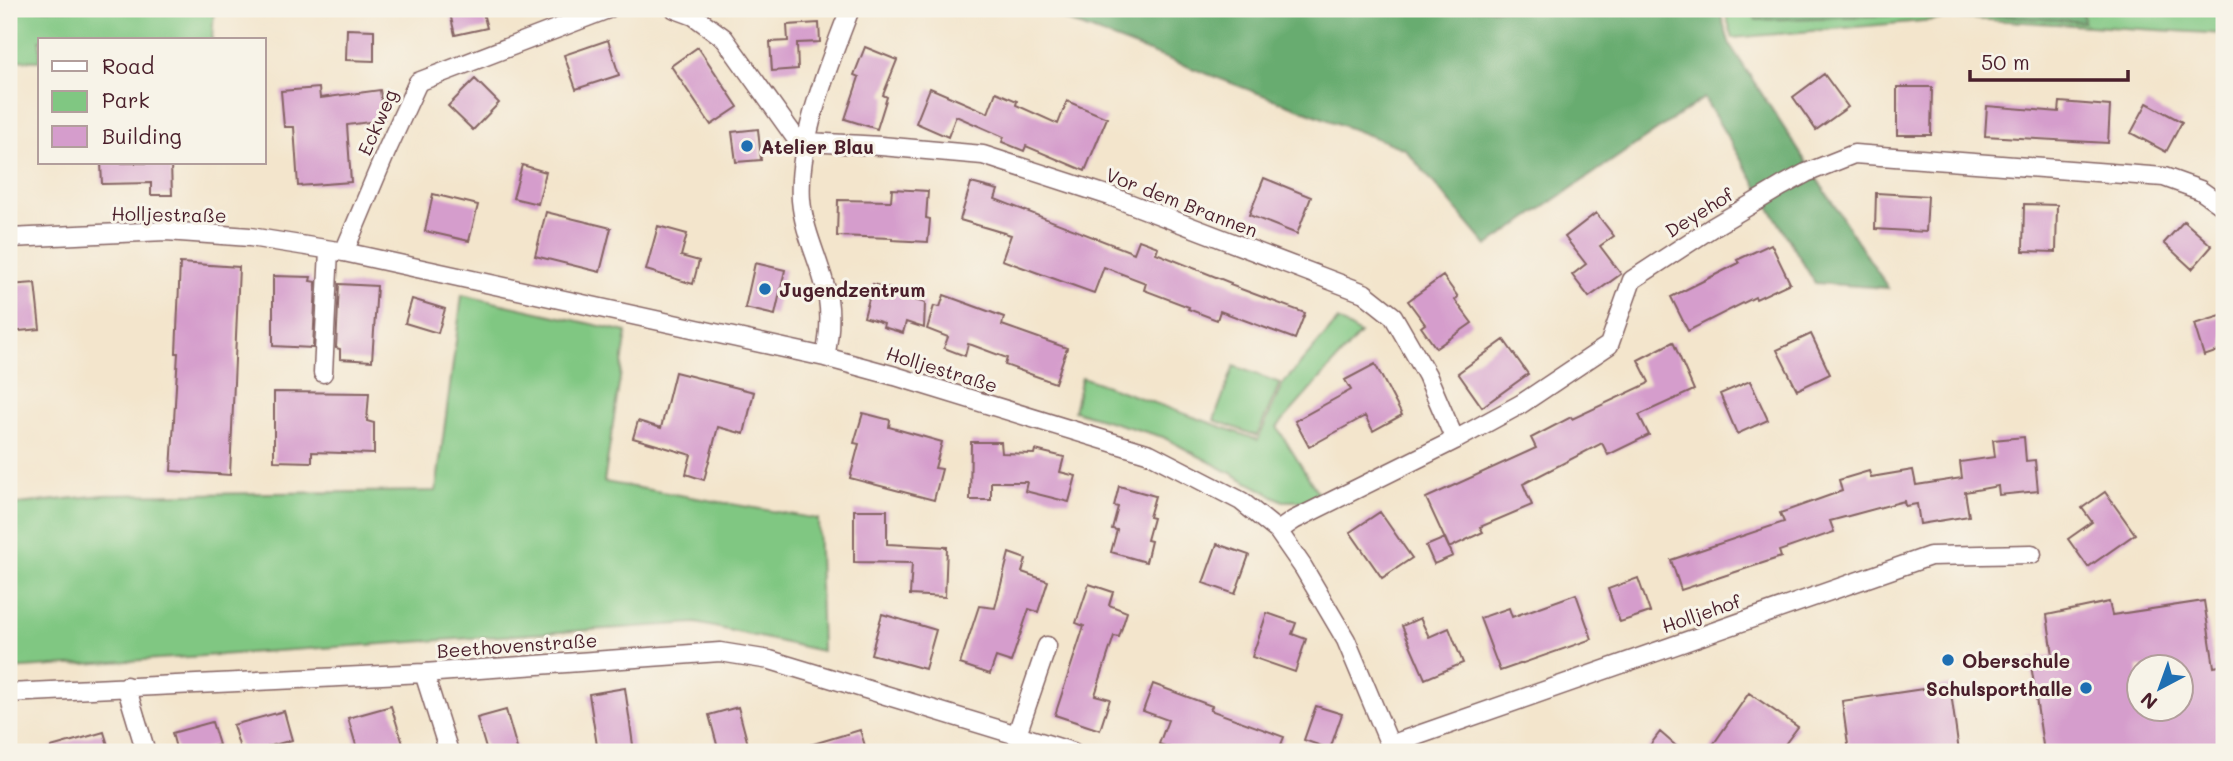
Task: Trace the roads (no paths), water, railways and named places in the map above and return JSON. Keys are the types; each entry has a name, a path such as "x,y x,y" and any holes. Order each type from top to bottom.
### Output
{"street":[{"name":"Eckweg","path":"336,251 418,82 608,9"},
{"path":"676,9 701,20 724,38 806,147"},
{"path":"825,357 830,316 828,297 809,241 801,199 806,147 821,82 850,9"},
{"name":"Vor dem Brannen","path":"806,147 881,146 983,155 1110,196 1364,293 1393,316 1427,375 1455,440"},
{"name":"Deyehof","path":"1278,531 1294,520 1521,404 1609,345 1632,280 1782,186 1806,173 1854,154 2164,177 2200,190 2224,207"},
{"name":"Holljestraße","path":"9,238 166,231 250,237 336,251 825,357 1150,454 1241,500 1278,531 1303,567 1346,640 1390,748"},
{"path":"323,373 336,251"},
{"name":"Holljehof","path":"1390,748 1930,556 2032,554"},
{"path":"1017,734 1047,646"},
{"name":"Beethovenstraße","path":"9,693 424,673 720,652 770,660 1073,752"},
{"path":"424,673 449,752"},
{"path":"126,686 146,752"}],"place":[{"name":"Atelier Blau","path":"747,146"},
{"name":"Jugendzentrum","path":"765,289"},
{"name":"Oberschule","path":"1948,660"},
{"name":"Schulsporthalle","path":"2086,688"}]}
